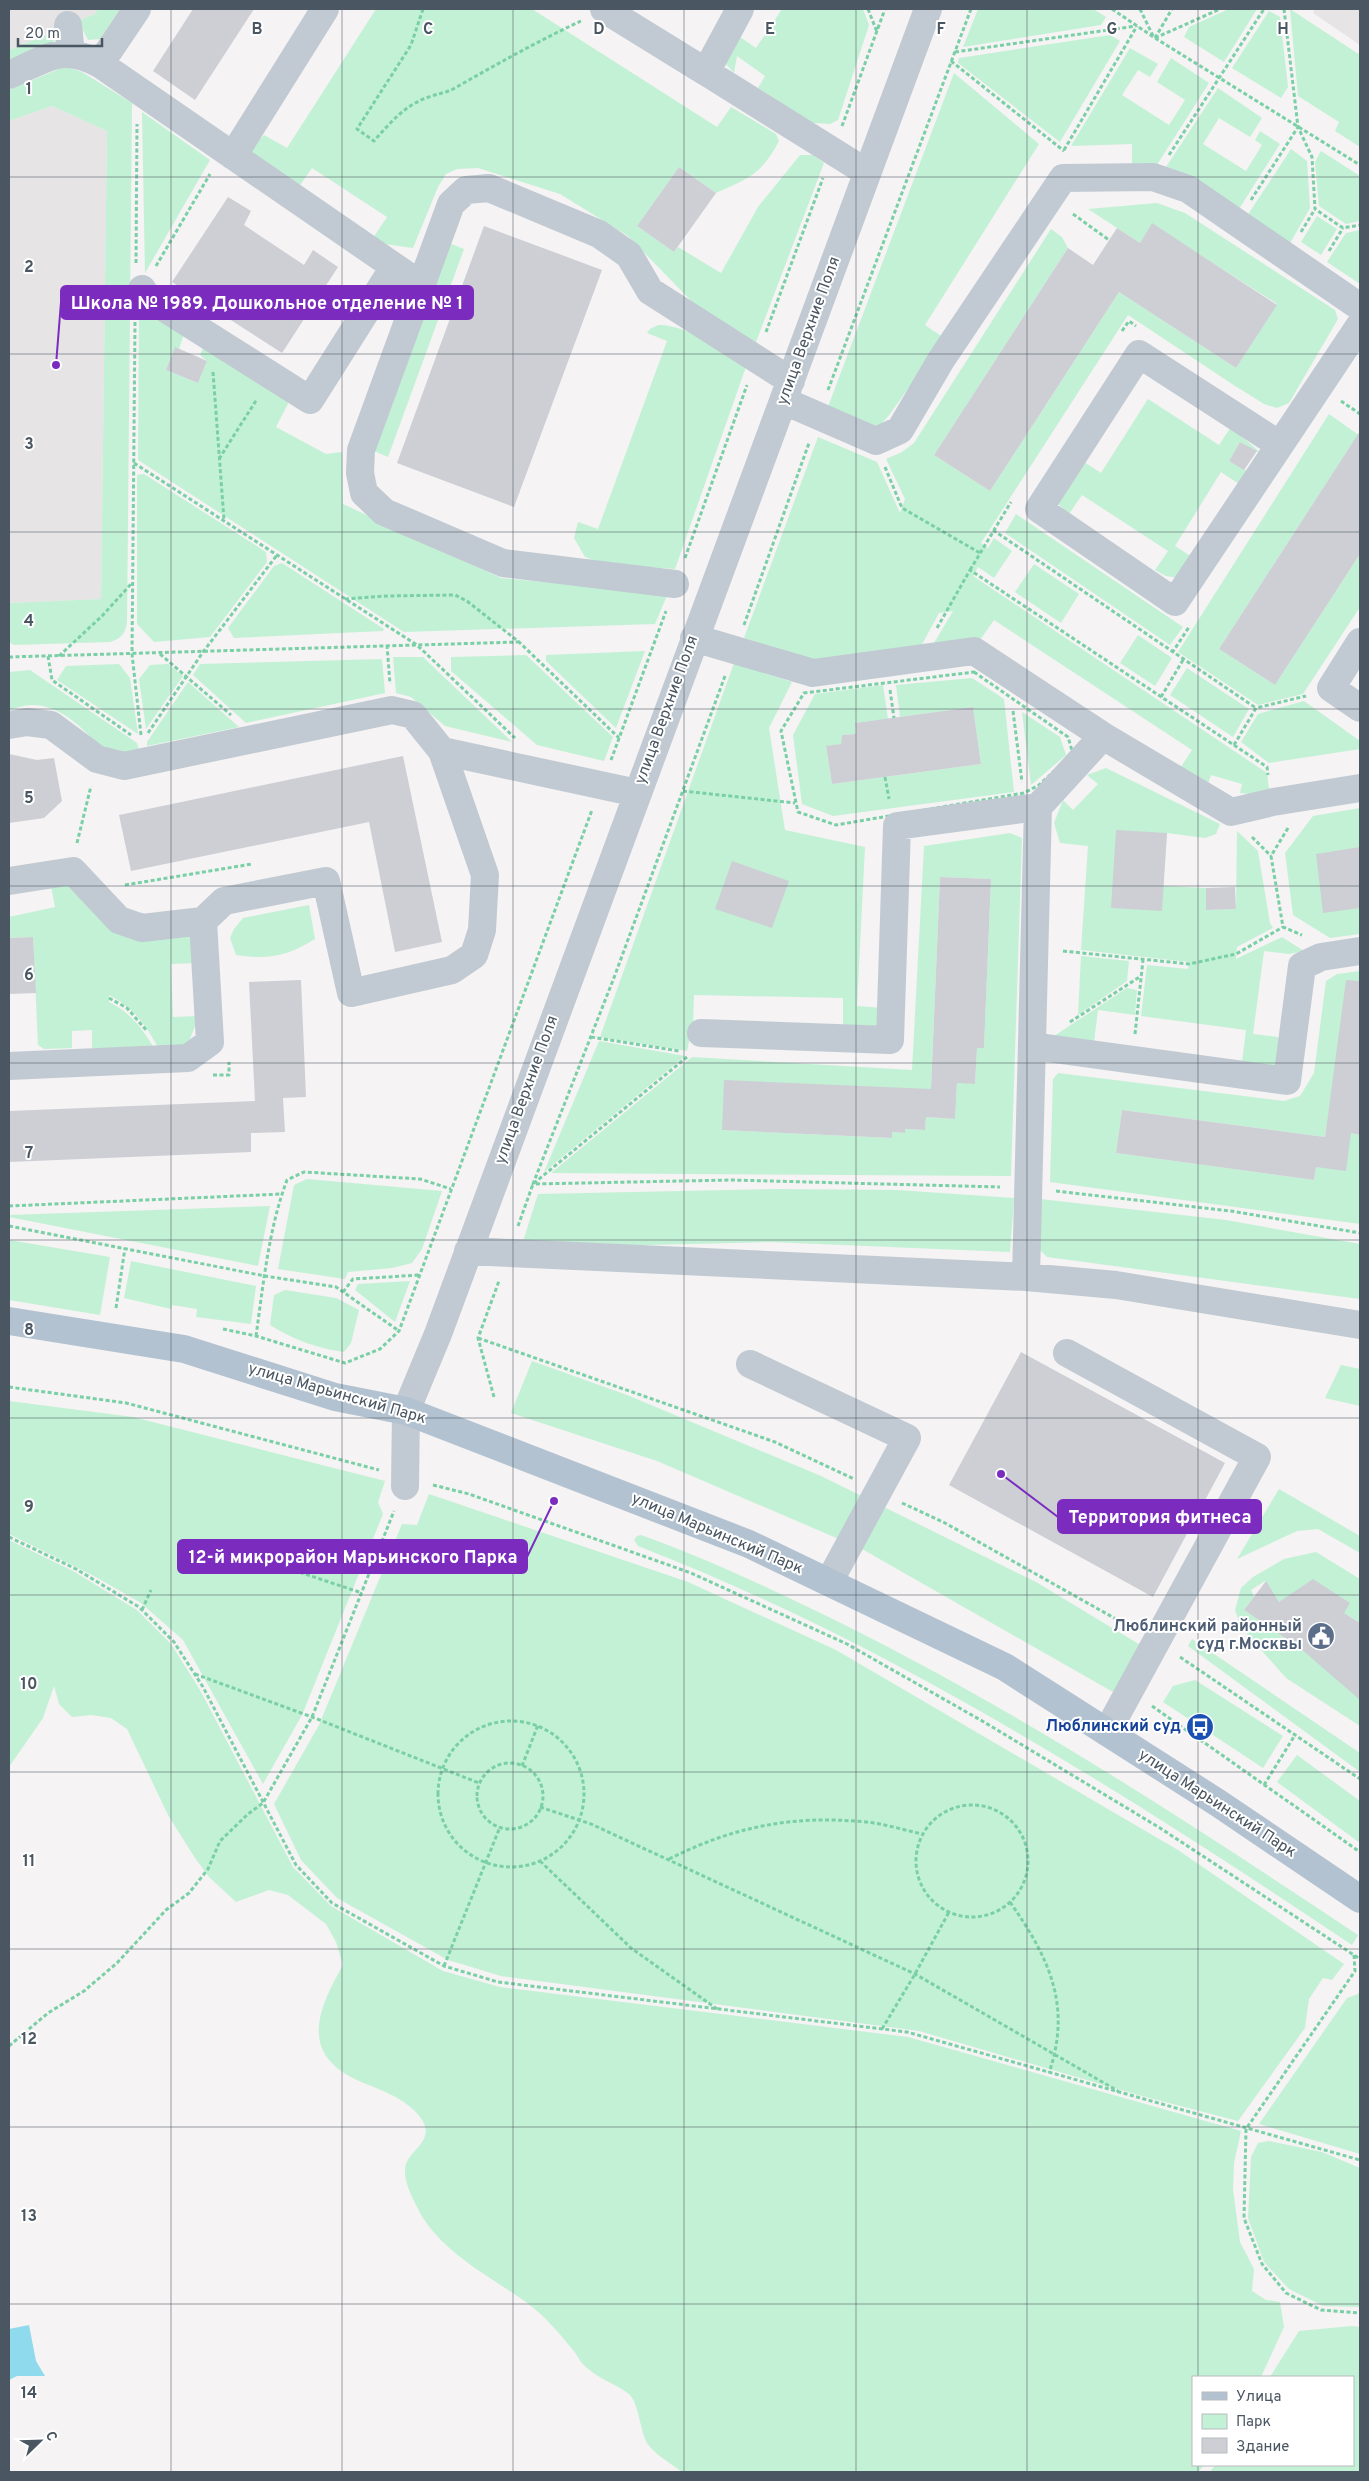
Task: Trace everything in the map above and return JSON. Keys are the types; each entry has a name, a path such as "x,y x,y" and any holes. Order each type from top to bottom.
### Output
{"main road":[{"name":"улица Марьинский Парк","path":"9,1321 184,1349 335,1397 406,1411 749,1544 1005,1667 1218,1803 1360,1899"}],"street":[{"path":"100,64 137,9"},
{"path":"229,153 325,9"},
{"path":"605,9 866,172"},
{"path":"706,72 740,9"},
{"name":"улица Верхние Поля","path":"406,1411 468,1251 787,391 866,172 928,9"},
{"path":"68,25 71,54"},
{"path":"9,75 60,53 81,54 100,64 138,90 420,286"},
{"path":"675,584 503,563 384,512 364,494 360,473 361,450 451,204 466,190 489,188 598,234 629,256 650,291 756,358 787,391 818,416 876,441 900,430 941,360 1063,178 1153,177 1188,189 1360,307"},
{"path":"139,287 148,297 310,400 394,267"},
{"path":"1280,445 1139,354 1039,509 1176,602 1360,325"},
{"path":"694,638 813,673 921,668 974,651 1103,736 1231,812 1273,802 1360,788"},
{"path":"1360,642 1331,688 1360,708"},
{"path":"9,725 27,722 51,725 97,759 124,766 143,752 257,738 392,710 413,715 442,751 484,875 482,930 474,955 452,970 351,993 326,881 224,901 203,920 142,928 119,920 73,870 9,881"},
{"path":"701,1033 890,1040 897,826 1031,800 1103,736"},
{"path":"442,751 637,794"},
{"path":"1026,1277 1034,949 1031,800"},
{"path":"9,1066 188,1058 210,1042 203,920"},
{"path":"1032,1046 1287,1082 1302,966 1321,957 1360,951"},
{"path":"468,1251 1026,1277 1116,1285 1360,1325"},
{"path":"1067,1353 1257,1457 1107,1732"},
{"path":"750,1364 907,1438 829,1582"},
{"path":"405,1482 406,1411"}],"path":[{"path":"424,9 411,45 357,129 374,142 394,118 408,107 426,98 448,92 538,42 605,9"},
{"path":"868,9 877,32"},
{"path":"218,1329 256,1336 345,1363 380,1349 399,1331 619,738 756,358 885,9"},
{"path":"533,1184 591,1037 683,791 818,416 971,9"},
{"path":"1112,9 1154,38 1360,165"},
{"path":"1154,38 1172,9"},
{"path":"1154,38 1220,9"},
{"path":"1153,177 1264,9"},
{"path":"1284,9 1298,127 1312,157 1315,209 1343,228 1360,225"},
{"path":"1142,10 1154,38"},
{"path":"954,52 1137,26"},
{"path":"1063,178 1064,150 1137,26"},
{"path":"951,61 1064,150"},
{"path":"138,90 139,287 134,463 132,654 143,752"},
{"path":"1236,222 1298,127"},
{"path":"139,287 229,153"},
{"path":"1070,211 1109,240"},
{"path":"210,337 224,521"},
{"path":"218,460 272,376"},
{"path":"1335,396 1360,414"},
{"path":"881,459 902,508 980,553"},
{"path":"134,463 416,645 522,744"},
{"path":"921,668 929,642 993,530 1256,708 1234,745"},
{"path":"143,752 187,675 277,556"},
{"path":"970,570 1267,767 1273,802"},
{"path":"59,656 102,616 132,582"},
{"path":"345,599 386,596 455,595 467,601 519,642 619,738"},
{"path":"9,657 519,642"},
{"path":"160,653 257,738"},
{"path":"48,656 52,680 143,752"},
{"path":"1161,697 1183,660"},
{"path":"921,668 974,672 1068,737 1073,754 1039,785 1031,800 891,816 836,825 798,812 781,731 804,693 889,682 921,668"},
{"path":"889,682 894,718"},
{"path":"1011,696 1031,800"},
{"path":"886,777 891,816"},
{"path":"77,845 92,781"},
{"path":"683,791 795,803"},
{"path":"1270,856 1289,827"},
{"path":"1247,831 1270,856 1283,928"},
{"path":"121,886 257,864"},
{"path":"1034,949 1189,964 1236,954 1283,928 1308,937"},
{"path":"1133,1060 1143,960"},
{"path":"1069,1023 1141,976"},
{"path":"108,998 127,1008 146,1030 163,1059"},
{"path":"533,1184 691,1053 591,1037"},
{"path":"256,1336 265,1276 282,1194 287,1180 304,1172 420,1179 451,1189"},
{"path":"533,1184 730,1180 1028,1187 1230,1211 1360,1233"},
{"path":"9,1206 282,1194"},
{"path":"9,1226 265,1276 336,1287 399,1331"},
{"path":"124,1310 115,1308 125,1248"},
{"path":"343,1292 353,1279 420,1275"},
{"path":"494,1397 478,1338 776,1442 945,1523 1156,1642 1360,1779"},
{"path":"9,1387 126,1403 405,1482 470,1494 691,1573 847,1644 984,1722 1152,1823 1360,1959"},
{"path":"9,2046 48,2012 84,1991 117,1963 166,1910 189,1893 208,1869 220,1840 264,1802 312,1716 405,1482"},
{"path":"9,1537 76,1569 142,1610 174,1642 195,1674 296,1865 332,1902 444,1966 498,1982 907,2032 1360,2160"},
{"path":"269,1562 362,1593"},
{"path":"142,1610 152,1590"},
{"path":"195,1674 312,1716 479,1783"},
{"path":"1146,1702 1360,1852"},
{"path":"515,1720 538,1725 558,1737 574,1755 583,1776 584,1800 580,1820 566,1844 546,1859 522,1867 496,1866 473,1857 454,1840 442,1818 438,1793 442,1768 454,1748 471,1732 492,1723 515,1720"},
{"path":"522,1766 538,1725"},
{"path":"1264,1785 1295,1735"},
{"path":"505,1763 522,1766 535,1775 541,1785 543,1796 540,1807 536,1816 518,1828 500,1827 488,1821 481,1813 477,1804 479,1783 485,1773 494,1766 505,1763"},
{"path":"968,1805 987,1806 1004,1814 1018,1828 1026,1844 1029,1863 1025,1882 1010,1902 1001,1909 984,1916 966,1917 949,1912 933,1902 922,1888 917,1870 916,1852 922,1834 934,1819 950,1809 968,1805"},
{"path":"540,1807 580,1820 669,1859 915,1974 1122,2094"},
{"path":"669,1859 719,1837 781,1821 868,1822 922,1834"},
{"path":"444,1966 488,1863 500,1827"},
{"path":"540,1861 631,1948 718,2009"},
{"path":"1010,1902 1036,1938 1053,1981 1059,2017 1055,2054 1049,2073"},
{"path":"882,2029 949,1912"},
{"path":"1354,1955 1355,1971 1246,2129 1244,2218 1262,2264 1286,2292 1321,2310 1360,2314"}],"shaded area":[{"path":"9,9 98,9 95,14 9,50"},
{"path":"1314,9 1360,9 1360,45 1313,13"},
{"path":"52,106 107,131 101,599 9,603 9,121"}],"green space":[{"path":"98,9 120,9 100,39 88,40 78,21 95,14"},
{"path":"376,9 532,9 717,127 731,107 776,134 779,141 760,168 746,179 716,193 679,167 637,226 674,252 678,247 721,273 758,207 800,155 813,155 824,163 756,342 699,309 628,236 560,194 478,168 457,169 446,174 438,187 413,248 378,243 373,238 387,217 312,168 298,188 250,155 264,135 287,148"},
{"path":"782,9 863,9 869,25 838,120 830,124 813,123 758,88 765,76 737,56 734,73 726,64 737,35 756,48"},
{"path":"978,9 1093,9 1106,17 1101,25 963,47"},
{"path":"1229,9 1257,9 1224,62 1184,37 1189,27"},
{"path":"1290,9 1360,55 1360,147 1335,131 1339,122 1298,96"},
{"path":"1269,11 1280,17 1288,87 1281,98 1232,68"},
{"path":"60,29 52,45 9,65 9,50"},
{"path":"1110,35 1120,41 1060,142 958,63 959,58"},
{"path":"1130,48 1158,64 1150,77 1138,70 1122,95 1169,125 1185,100 1157,82 1171,58 1209,83 1155,168 1132,169 1132,144 1071,146"},
{"path":"68,67 82,72 132,103 127,622 122,635 110,642 14,645 9,642 9,603 101,599 107,131 52,106 9,121 9,90 61,68"},
{"path":"954,73 1039,144 925,325 944,338 890,414 877,429 826,412"},
{"path":"1218,88 1262,118 1250,137 1219,118 1203,144 1246,171 1262,145 1255,140 1260,131 1280,144 1239,209 1184,173 1166,167"},
{"path":"142,112 210,160 145,273"},
{"path":"1291,149 1307,161 1310,208 1289,245 1247,216"},
{"path":"1321,151 1360,176 1360,221 1346,224 1319,206 1315,162"},
{"path":"1157,203 1185,213 1335,310 1338,319 1289,403 1277,408 1264,404 1128,315 981,543 988,548 994,538 1012,551 994,578 978,567 973,576 1267,773 1269,789 1250,794 1240,793 1242,784 1211,775 1208,784 1179,770 1192,750 994,620 980,640 934,643 953,611 939,613 920,648 819,663 744,638 818,437 877,462 900,513 905,499 886,459 902,452 914,443 1051,229 1062,237 1068,248 934,455 990,491 1119,292 1236,368 1277,304 1152,224 1140,243 1088,209"},
{"path":"1317,216 1337,229 1321,255 1301,242"},
{"path":"1360,230 1360,284 1327,262 1346,233"},
{"path":"446,242 464,249 388,457 374,451"},
{"path":"139,305 184,334 179,349 175,348 166,370 198,383 207,361 200,355 204,346 291,398 276,427 326,454 342,452 343,504 501,578 668,593 655,624 404,632 138,460"},
{"path":"658,325 669,326 692,333 747,364 675,569 604,564 585,557 574,538 578,522 598,529 667,341 647,333"},
{"path":"1148,399 1219,445 1231,427 1263,455 1240,442 1229,461 1252,474 1242,486 1221,472 1175,546 1195,559 1178,578 1166,576 1155,570 1168,551 1082,495 1069,514 1057,503 1081,460 1101,473"},
{"path":"1329,414 1360,436 1360,447 1353,442 1219,649 1275,685 1360,554 1360,607 1303,694 1258,705 1178,652"},
{"path":"144,474 266,552 267,562 210,637 154,642 137,624 137,475"},
{"path":"1016,514 1183,627 1170,645 1005,533"},
{"path":"282,563 384,629 383,631 234,638 228,628 274,566"},
{"path":"1034,564 1079,594 1061,623 1015,592"},
{"path":"1138,635 1172,658 1155,686 1120,663"},
{"path":"645,651 616,728 546,661 546,655"},
{"path":"526,655 613,737 604,761 537,745 451,671 451,657"},
{"path":"393,657 423,657 512,742 445,726 411,697 396,693"},
{"path":"382,659 385,693 246,723 193,675 200,664"},
{"path":"734,663 792,682 769,728 785,830 865,847 857,1006 883,1008 880,1028 843,1026 843,998 694,995 693,1023 687,1051 600,1037"},
{"path":"119,664 130,678 138,734 57,680 66,666"},
{"path":"168,664 183,676 146,729 139,679 150,665"},
{"path":"1187,668 1249,709 1233,737 1170,695"},
{"path":"30,670 137,743 140,753 106,754 74,722 44,706 23,706 9,710 9,672"},
{"path":"972,678 1004,699 1014,792 833,816 802,804 793,735 815,694 883,685 888,719 855,723 856,734 842,735 841,744 826,747 832,784 981,764 973,707 900,717 896,685"},
{"path":"188,682 239,727 147,746 147,742"},
{"path":"1304,701 1360,741 1360,749 1269,763 1241,742 1258,714"},
{"path":"1022,712 1060,737 1066,755 1031,785"},
{"path":"1106,768 1220,824 1216,834 1205,838 1167,833 1163,886 1206,888 1206,910 1236,909 1237,831 1258,851 1270,923 1273,928 1237,947 1236,959 1282,937 1304,951 1289,954 1264,951 1253,1034 1278,1037 1282,1061 1275,1067 1242,1062 1246,1030 1141,1016 1147,965 1188,969 1189,962 1081,950 1088,846 1060,843 1054,823 1063,800 1073,810 1098,784 1087,775"},
{"path":"1360,808 1360,934 1330,938 1293,915 1285,853 1313,816"},
{"path":"1010,833 1022,838 1011,1176 551,1173 692,1057 912,1070 924,846","holes":["940,877 991,879 984,1048 977,1048 975,1083 957,1083 955,1119 926,1117 925,1130 905,1129 905,1133 892,1132 891,1138 722,1130 931,1089"]},
{"path":"70,879 102,909 194,928 197,963 171,964 173,1017 199,1016 188,1044 159,1049 149,1032 133,1012 109,995 109,1002 124,1011 136,1022 155,1050 92,1048 92,1030 72,1031 72,1048 44,1049 38,1045 33,937 9,938 9,917 55,907 50,881"},
{"path":"309,905 315,939 287,953 268,957 236,955 230,938 234,929 243,918"},
{"path":"1081,956 1129,961 1127,981 1078,1015"},
{"path":"1360,971 1360,1020 1342,1018 1325,1137 1122,1110 1116,1153 1314,1180 1316,1167 1351,1133 1360,1135 1360,1224 1050,1182 1053,1079 1058,1073 1284,1101 1300,1096 1314,1073 1326,981 1337,974"},
{"path":"1127,988 1137,990 1135,1015 1098,1010 1094,1042 1051,1038"},
{"path":"599,1041 685,1056 544,1172"},
{"path":"307,1179 442,1191 422,1249 412,1263 392,1268 348,1272 345,1279 278,1269 294,1185"},
{"path":"777,1189 897,1190 1014,1198 1010,1252 770,1242 521,1248 538,1194"},
{"path":"1040,1199 1226,1220 1360,1244 1360,1299 1047,1257 1040,1250"},
{"path":"270,1206 258,1266 9,1217 9,1215"},
{"path":"9,1240 110,1257 100,1315 9,1300"},
{"path":"131,1261 256,1286 251,1324 196,1317 197,1309 172,1305 171,1309 124,1298"},
{"path":"410,1281 395,1322 355,1290 358,1284"},
{"path":"285,1290 336,1298 359,1310 351,1343 344,1352 306,1343 270,1325 274,1295"},
{"path":"532,1361 627,1395 821,1476 1036,1582 1142,1646 1113,1692 862,1549 657,1461 511,1413"},
{"path":"1341,1365 1360,1369 1360,1406 1325,1398"},
{"path":"9,1401 133,1417 385,1481 378,1502 383,1514 302,1715 263,1784 183,1640 141,1603 94,1576 9,1534"},
{"path":"1279,1489 1360,1536 1360,1553 1318,1529 1297,1531 1237,1559"},
{"path":"429,1494 688,1582 836,1650 1178,1850 1344,1964 1332,1980 1323,1978 1309,1999 1305,2028 1238,2121 1138,2095 919,2031 501,1976 448,1960 337,1898 301,1860 274,1804 319,1725 402,1524 417,1525"},
{"path":"641,1535 770,1589 953,1682 1091,1762 1225,1847 1358,1935 1352,1945 1181,1832 1005,1726 916,1676 825,1629 733,1585 638,1546 634,1540 637,1536"},
{"path":"9,1540 73,1571 137,1610 171,1644 200,1690 293,1867 331,1906 443,1971 500,1987 908,2037 1241,2131 1234,2163 1233,2189 1240,2242 1254,2269 1252,2291 1266,2300 1280,2302 1284,2327 1261,2376 1192,2376 1192,2466 1203,2466 1198,2472 682,2472 659,2455 647,2443 635,2404 629,2394 585,2366 562,2337 539,2313 454,2252 441,2240 420,2213 412,2198 405,2170 406,2163 424,2139 426,2133 425,2126 420,2117 400,2100 340,2070 327,2058 321,2044 319,2029 321,2014 326,1998 343,1965 336,1942 326,1924 288,1895 269,1890 236,1902 209,1877 195,1858 168,1815 127,1729 111,1718 91,1715 72,1717 59,1704 54,1686 43,1718 9,1767"},
{"path":"1316,1552 1360,1579 1360,1623 1344,1613 1279,1602 1265,1581 1251,1590 1254,1597 1244,1610 1300,1648 1360,1694 1360,1726 1286,1678 1241,1627 1235,1610 1241,1588 1253,1577 1284,1559"},
{"path":"1192,1639 1360,1753 1360,1772 1188,1646"},
{"path":"1195,1680 1283,1736 1263,1768 1163,1702 1173,1686"},
{"path":"1297,1755 1360,1801 1360,1843 1277,1782"},
{"path":"1360,1990 1360,2154 1259,2124 1347,1998 1358,1994"},
{"path":"1269,2141 1322,2152 1360,2168 1360,2307 1323,2306 1289,2289 1264,2262 1248,2218 1251,2157 1258,2143"},
{"path":"1352,2326 1360,2327 1360,2472 1210,2472 1214,2466 1354,2466 1354,2376 1271,2376 1299,2331"}],"water":[{"path":"29,2325 36,2361 45,2376 17,2376 9,2380 9,2329"}],"building":[{"path":"193,9 254,9 195,100 153,71"},
{"path":"679,167 716,193 674,252 637,226"},
{"path":"228,197 251,211 244,225 304,265 313,250 338,267 282,353 172,282"},
{"path":"1152,223 1277,305 1236,368 1119,292 990,491 934,455 1068,248 1093,265 1117,228 1140,243"},
{"path":"484,226 602,270 514,507 397,463"},
{"path":"175,347 207,361 198,383 166,370"},
{"path":"1360,431 1360,554 1275,685 1219,649"},
{"path":"1240,442 1257,451 1244,470 1229,461"},
{"path":"973,707 981,764 832,784 826,746 841,744 842,735 856,734 855,723"},
{"path":"9,754 37,760 54,758 62,801 44,818 9,823"},
{"path":"403,756 442,942 395,952 369,822 131,871 119,815"},
{"path":"1116,830 1167,833 1162,911 1111,908"},
{"path":"1360,847 1360,908 1323,913 1316,854"},
{"path":"732,861 789,881 772,928 715,909"},
{"path":"940,877 991,879 984,1048 977,1048 975,1084 957,1083 955,1119 926,1117 925,1130 905,1129 905,1133 892,1132 892,1138 722,1130 724,1080 931,1089"},
{"path":"1235,887 1236,909 1206,910 1206,888"},
{"path":"33,937 36,993 9,994 9,938"},
{"path":"301,980 306,1097 283,1098 285,1132 251,1133 251,1152 9,1162 9,1111 255,1101 249,982"},
{"path":"1346,980 1360,981 1360,1135 1351,1133 1346,1171 1316,1167 1314,1180 1116,1153 1122,1110 1325,1137"},
{"path":"1021,1352 1225,1463 1153,1597 949,1485"},
{"name":"Люблинский районный суд г.Москвы","path":"1313,1579 1350,1603 1344,1613 1360,1623 1360,1700 1300,1648 1244,1610 1266,1581 1279,1602"}],"place":[{"name":"Школа № 1989. Дошкольное отделение № 1","path":"56,365"},
{"name":"Территория фитнеса","path":"1001,1474"},
{"name":"12-й микрорайон Марьинского Парка","path":"554,1501"},
{"name":"Люблинский районный суд г.Москвы","path":"1321,1636"},
{"name":"Люблинский суд","path":"1200,1727"}]}
